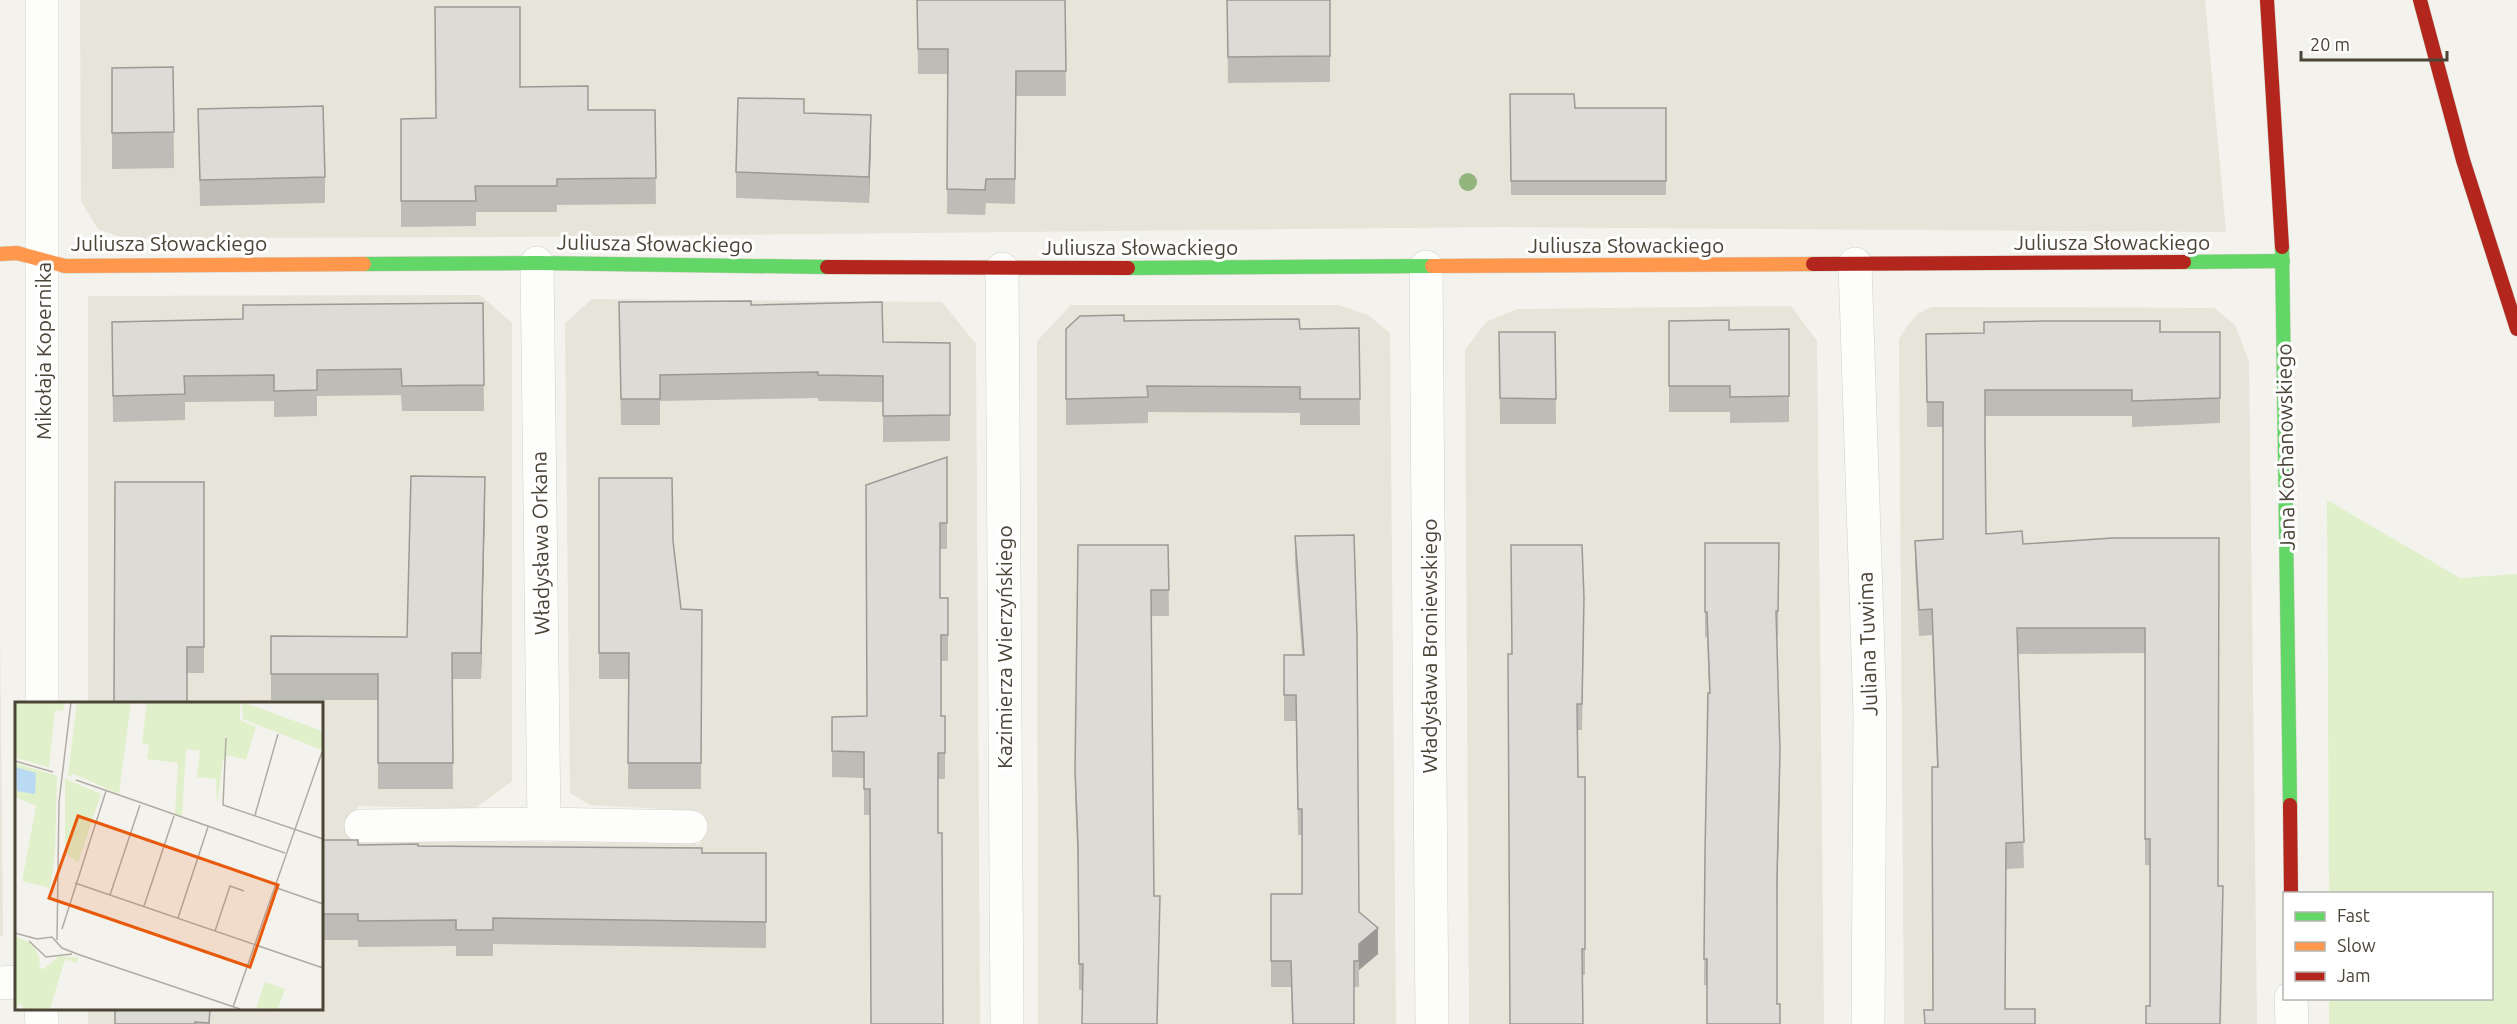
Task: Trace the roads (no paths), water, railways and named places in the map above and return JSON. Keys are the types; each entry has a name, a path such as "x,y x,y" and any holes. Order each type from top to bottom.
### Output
{"street":[{"name":"Mikołaja Kopernika","path":"42,0 44,260 42,702"},
{"name":"Jana Kochanowskiego","path":"2267,0 2283,261 2291,892"},
{"path":"2420,0 2463,160 2517,329"},
{"name":"Juliusza Słowackiego","path":"0,254 17,253 65,266 537,263 1002,269 2283,261"},
{"name":"Władysława Orkana","path":"537,263 544,824"},
{"name":"Juliana Tuwima","path":"1855,264 1870,713 1868,1024"},
{"name":"Władysława Broniewskiego","path":"1426,267 1432,1024"},
{"name":"Kazimierza Wierzyńskiego","path":"1002,269 1007,1024"},
{"path":"361,826 544,824 691,827"},
{"path":"0,983 15,982"},
{"path":"2291,1000 2292,1024"},
{"path":"41,1009 42,1024"}]}
